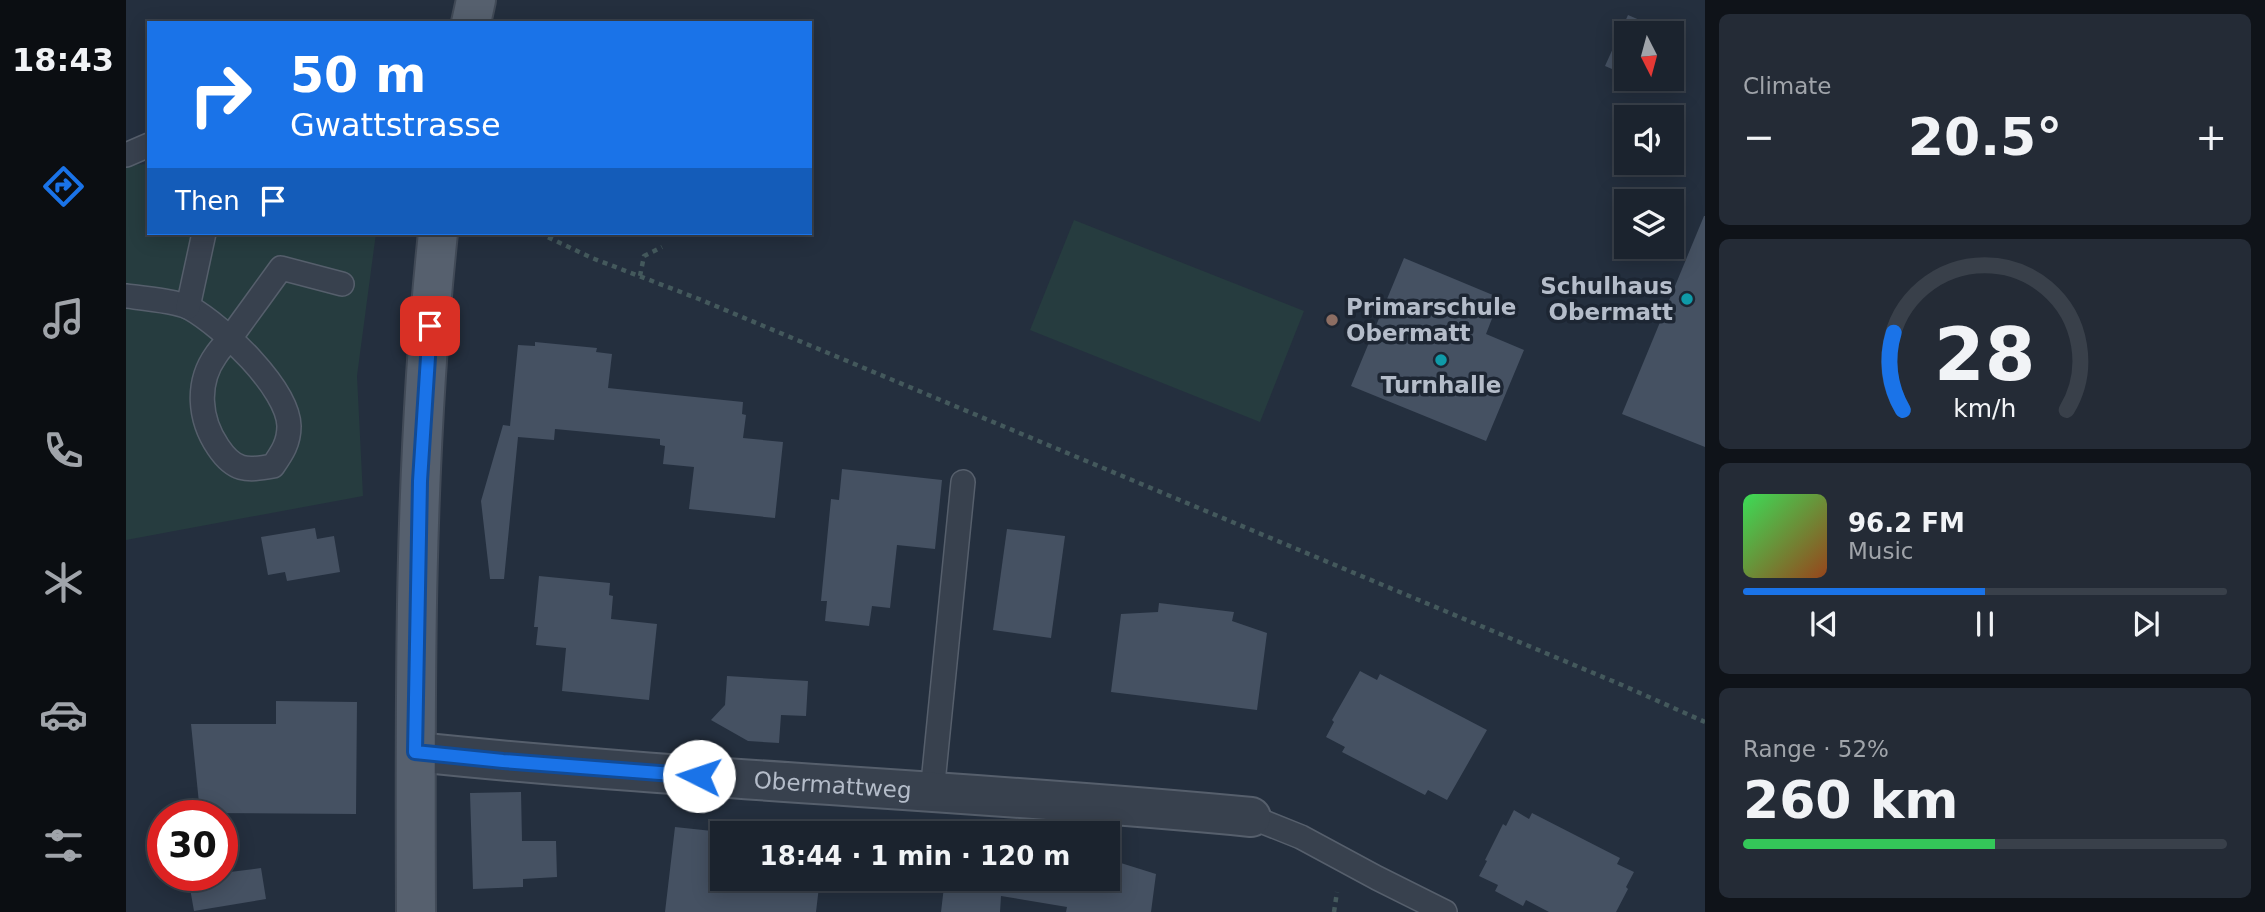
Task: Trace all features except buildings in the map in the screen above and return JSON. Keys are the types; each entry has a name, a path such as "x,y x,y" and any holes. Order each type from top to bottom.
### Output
{"main road":[{"path":"471,21 476,0"},
{"path":"416,912 415,752 420,481 438,235"}],"street":[{"name":"Obermattweg","path":"415,752 503,761 1161,808 1251,817"}],"lane":[{"path":"126,155 147,146"},
{"path":"188,307 204,235"},
{"path":"126,296 188,307 231,338 257,367 283,406 289,425 286,448 273,466 250,470 227,461 213,440 202,412 203,384 215,356 231,338 281,268 342,284"},
{"path":"932,793 963,482"},
{"path":"1251,817 1301,836 1445,912"}],"path":[{"path":"543,235 592,258 954,404 1705,722"},
{"path":"640,276 644,256 662,247"}],"green space":[{"path":"147,164 147,235 376,235 357,376 363,496 126,540 126,165"},
{"path":"1074,220 1304,311 1260,422 1030,330"}],"place":[{"name":"Schulhaus Obermatt","path":"1687,299"},
{"name":"Primarschule Obermatt","path":"1332,320"},
{"name":"Turnhalle","path":"1441,360"}],"route":[{"path":"430,326 420,481 415,752 699,776"}]}
